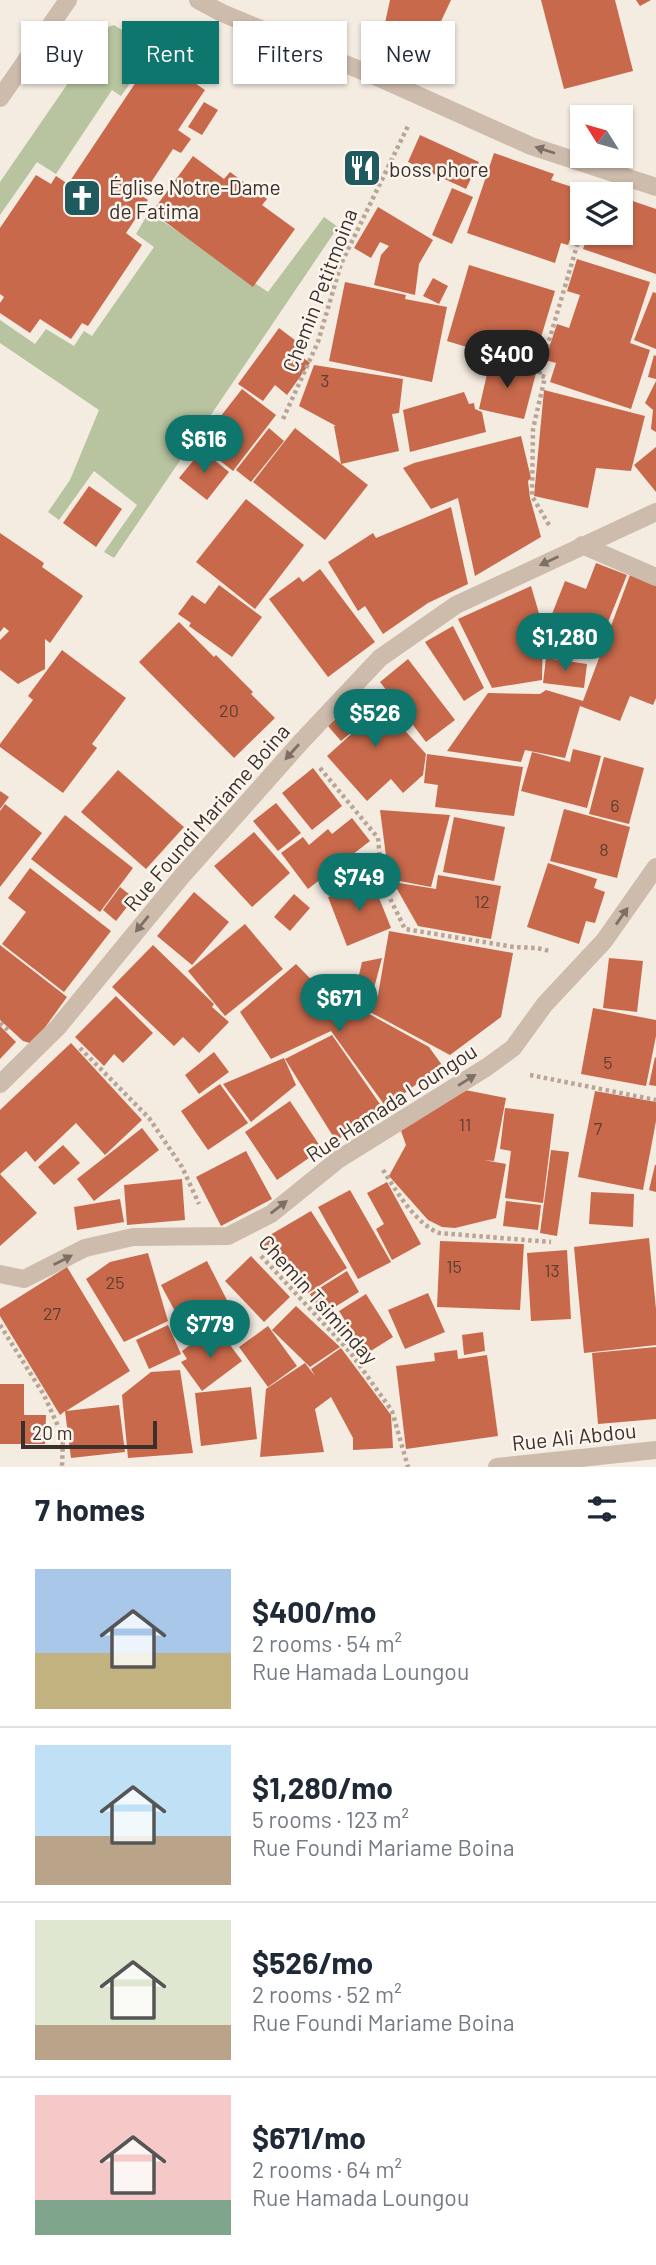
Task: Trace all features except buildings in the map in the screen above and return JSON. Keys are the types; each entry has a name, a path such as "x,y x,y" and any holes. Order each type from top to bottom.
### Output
{"street":[{"path":"0,98 68,0"},
{"path":"198,0 222,13 531,146 656,187"},
{"name":"Rue Foundi Mariame Boina","path":"0,1084 58,1027 182,876 380,658 456,605 656,512"},
{"path":"574,549 656,577"},
{"name":"Rue Hamada Loungou","path":"0,1274 24,1279 85,1248 133,1237 228,1236 271,1214 340,1159 513,1048 545,1004 604,940 656,867"},
{"name":"Rue Ali Abdou","path":"497,1467 656,1450"}],"path":[{"name":"Chemin Petitmoina","path":"284,419 318,342 341,264 422,97"},
{"path":"574,549 532,496 533,429 545,377 539,375 577,245"},
{"path":"300,743 378,838 382,882 405,929 514,947 537,948 584,962"},
{"path":"58,1027 149,1118 182,1167 214,1236"},
{"path":"487,1067 656,1100"},
{"path":"364,1143 400,1196 428,1229 439,1233 551,1242"},
{"name":"Chemin Tsiminday","path":"233,1233 239,1234 350,1352 392,1411 408,1467"},
{"path":"0,1325 44,1395 63,1437 62,1467"}],"green space":[{"path":"114,25 122,30 122,84 130,84 121,96 112,90 56,174 37,162 0,215 0,182 67,84 108,84 108,27"},
{"path":"149,212 268,292 324,217 338,227 114,558 104,552 137,505 94,471 59,520 48,512 70,480 99,410 0,343 0,320 35,344 46,329 74,346 84,331 92,336 154,247 136,234"}],"place":[{"name":"boss phore","path":"362,168"},
{"name":"Église Notre-Dame de Fatima","path":"82,198"}]}
